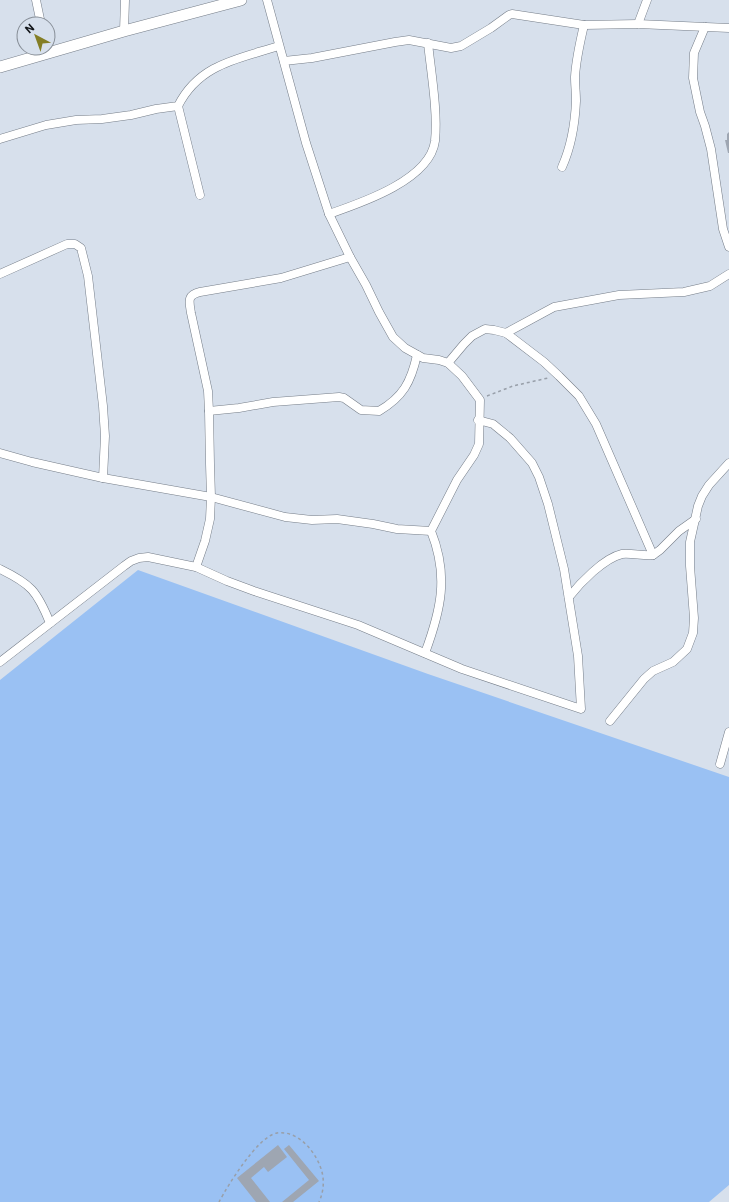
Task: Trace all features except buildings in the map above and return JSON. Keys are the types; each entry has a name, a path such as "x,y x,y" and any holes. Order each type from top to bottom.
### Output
{"street":[{"path":"36,0 39,16"},
{"path":"124,32 125,0"},
{"path":"56,49 124,32 216,3 241,0"},
{"path":"267,0 306,143 329,214 379,312 393,337 405,348 417,355 448,363 462,376 480,400 478,444 474,455 457,480 431,531 440,558 442,576 440,603 434,629 425,653"},
{"path":"638,24 647,0"},
{"path":"284,61 312,58 409,40 451,48 460,46 512,14 584,25 638,24 729,28"},
{"path":"562,167 568,152 574,122 576,102 575,77 584,25"},
{"path":"705,27 694,53 694,78 700,112 711,149 722,223 726,242 729,247"},
{"path":"329,214 360,203 403,182 413,174 429,156 435,142 435,113 428,43"},
{"path":"200,194 178,106 188,88 211,69 279,46"},
{"path":"0,67 32,56"},
{"path":"0,139 46,125 76,120 102,119 131,115 178,106"},
{"path":"0,274 67,244 75,244 81,248 88,276 103,406 105,436 103,478"},
{"path":"196,567 210,519 212,497 210,464 210,411 208,390 191,313 190,297 194,294 207,290 282,278 350,257"},
{"path":"506,333 554,307 619,295 684,292 710,286 729,274"},
{"path":"448,363 472,336 485,329 506,333 560,376 579,396 596,424 653,555"},
{"path":"210,411 274,402 339,397 344,398 361,410 379,412 399,397 407,386 417,355"},
{"path":"0,662 131,561 139,558 148,558 196,567 254,591 358,624 462,669 581,709 578,656 564,569 548,504 539,477 532,463 510,438 493,424 478,420"},
{"path":"0,453 103,478 212,497 285,517 312,520 337,519 397,529 431,531"},
{"path":"610,721 644,679 653,671 673,662 687,649 693,633 694,618 690,542 702,496 709,485 729,463"},
{"path":"569,597 579,584 609,559 622,554 644,556 653,555 679,531 696,519"},
{"path":"0,569 17,577 32,588 43,604 50,624"},
{"path":"720,764 729,732"}],"path":[{"path":"480,400 493,393 513,386 560,376"},
{"path":"219,1202 247,1157 262,1142 276,1133 290,1134 302,1140 320,1166 323,1191 319,1202"}],"shaded area":[{"path":"138,570 428,674 729,777 729,1185 709,1202 0,1202 0,680"}]}
